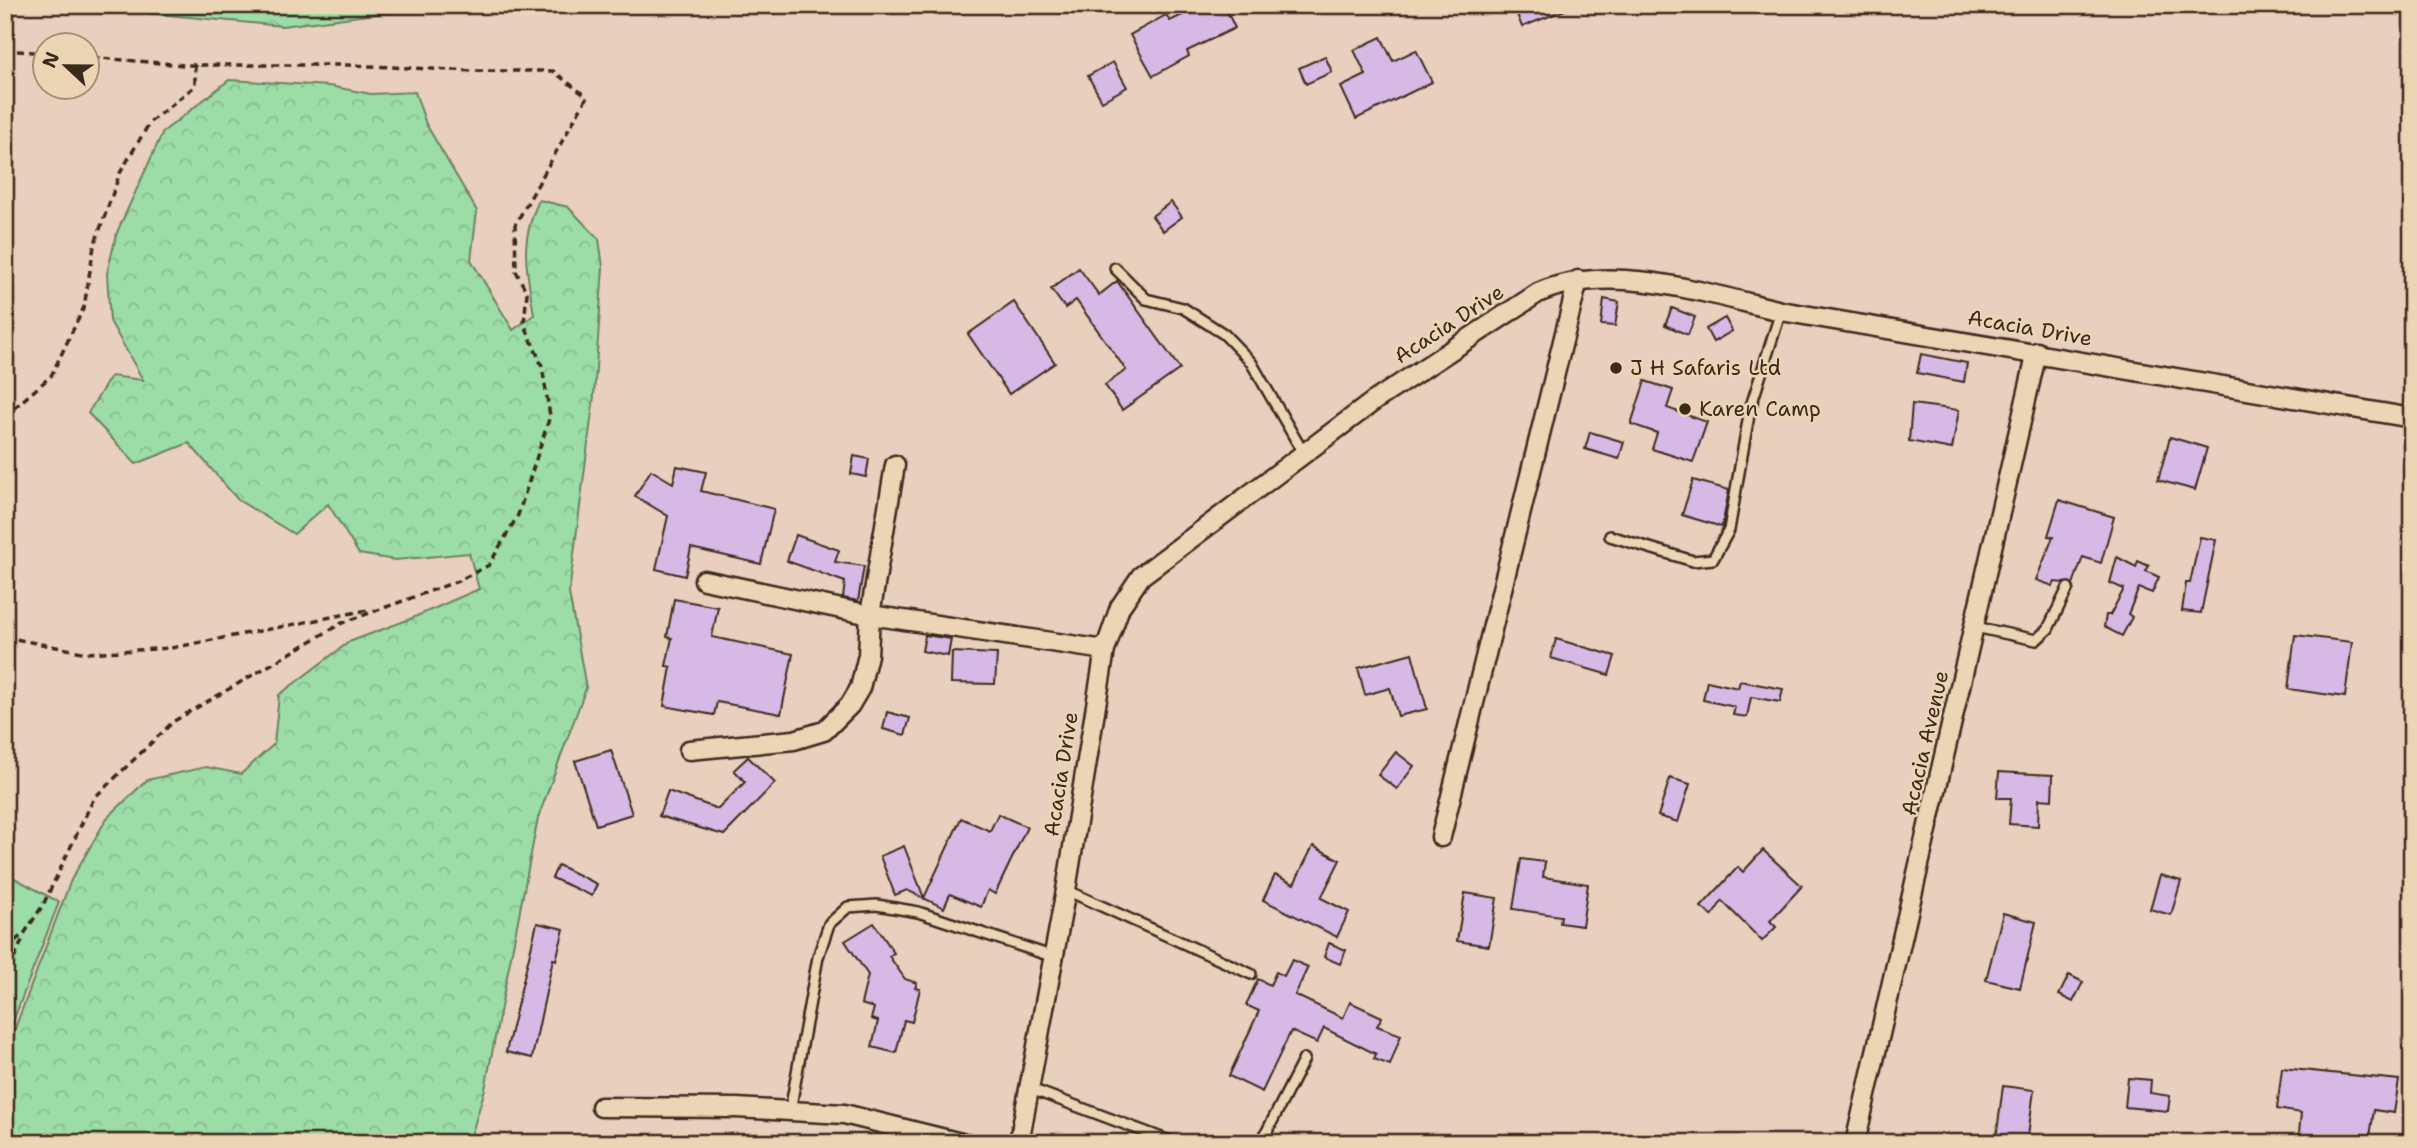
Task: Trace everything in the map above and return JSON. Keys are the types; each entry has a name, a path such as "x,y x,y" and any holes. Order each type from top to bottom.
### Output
{"street":[{"name":"Acacia Drive","path":"1019,1143 1066,890 1105,650 1120,607 1142,576 1374,401 1538,293 1577,280 1608,278 1688,289 1781,311 2037,352 2412,418"},
{"path":"1441,837 1577,280"},
{"name":"Acacia Avenue","path":"1855,1143 2037,352"},
{"path":"689,750 794,740 824,731 850,705 860,688 868,655 870,615 895,465"},
{"path":"704,580 870,615 1105,650"},
{"path":"601,1107 844,1114 961,1143"}],"lane":[{"path":"1115,268 1146,299 1183,309 1224,334 1251,362 1304,454"},
{"path":"1610,536 1692,561 1713,559 1721,549 1729,530 1750,409 1781,311"},
{"path":"1975,627 2036,640 2048,629 2068,588"},
{"path":"1066,890 1251,974"},
{"path":"790,1111 818,957 829,924 848,907 877,905 918,912 1054,957"},
{"path":"1261,1143 1304,1059"},
{"path":"1031,1089 1175,1143"}],"path":[{"path":"5,50 32,52"},
{"path":"5,980 24,934 43,905 94,798 174,721 342,623 458,580 489,565 518,515 550,416 542,366 524,323 527,293 516,271 515,225 587,97 553,71 195,65 102,58"},
{"path":"5,416 51,376 84,307 93,246 120,173 150,122 195,86 195,65"},
{"path":"5,637 87,653 171,648 381,608"},
{"path":"5,948 24,934"}],"green space":[{"path":"64,5 446,5 282,26"},
{"path":"229,80 329,86 371,94 415,92 426,124 477,211 471,260 513,330 534,315 526,244 532,216 539,200 568,207 599,239 603,267 594,396 569,593 586,688 538,818 485,1089 469,1143 5,1143 5,1055 71,880 107,818 147,780 206,767 241,774 274,744 279,695 349,642 479,589 469,553 395,560 359,554 328,504 294,534 238,500 189,443 136,464 88,413 111,376 143,380 110,321 107,273 117,232 163,132"},
{"path":"5,873 59,902 5,1042"}],"building":[{"path":"1203,5 1224,5 1235,28 1187,51 1189,56 1153,76 1130,35 1166,15 1170,21"},
{"path":"1539,5 1575,6 1522,27 1517,14"},
{"path":"1381,37 1393,61 1416,50 1432,82 1356,119 1341,87 1366,75 1354,50"},
{"path":"1325,56 1332,72 1306,84 1299,68"},
{"path":"1113,62 1127,87 1102,101 1088,76"},
{"path":"1171,202 1182,217 1163,231 1152,216"},
{"path":"1079,268 1099,295 1117,281 1180,369 1122,410 1105,385 1126,370 1076,300 1065,308 1051,289"},
{"path":"1604,299 1619,302 1615,326 1601,325"},
{"path":"1014,302 1055,363 1009,394 968,334"},
{"path":"1672,308 1695,317 1688,335 1665,325"},
{"path":"1725,318 1732,331 1713,342 1706,329"},
{"path":"1921,354 1967,363 1964,382 1917,373"},
{"path":"1645,381 1673,390 1667,408 1707,422 1693,462 1652,449 1657,433 1631,424"},
{"path":"1912,404 1959,410 1952,449 1909,441"},
{"path":"1590,432 1624,442 1619,459 1585,449"},
{"path":"2170,437 2207,448 2195,490 2158,480"},
{"path":"854,456 869,459 866,477 851,474"},
{"path":"677,466 706,472 701,491 774,509 761,564 691,548 685,576 656,569 668,516 635,496 651,470 673,483"},
{"path":"1693,480 1729,490 1722,527 1682,515"},
{"path":"2059,500 2114,517 2101,563 2083,557 2073,584 2055,582 2053,586 2036,580 2053,537 2048,536"},
{"path":"796,535 839,550 835,562 864,566 858,601 843,598 845,582 787,561"},
{"path":"2200,537 2216,540 2201,613 2182,611 2186,583 2190,583"},
{"path":"2117,557 2136,567 2138,561 2149,566 2146,571 2159,577 2152,593 2139,588 2128,614 2132,617 2122,636 2104,627 2106,615 2110,615 2124,589 2110,583"},
{"path":"674,599 718,607 712,637 793,654 781,714 717,702 714,715 664,706 671,667 666,666 672,638 667,637"},
{"path":"925,635 951,639 948,656 922,651"},
{"path":"2295,635 2352,642 2345,697 2288,689"},
{"path":"1556,639 1615,656 1609,675 1551,658"},
{"path":"952,652 997,654 995,684 951,683"},
{"path":"1412,653 1427,709 1398,716 1390,688 1365,695 1358,668"},
{"path":"1707,681 1738,688 1740,681 1783,689 1780,702 1751,697 1747,717 1733,715 1735,707 1703,700"},
{"path":"887,712 910,718 905,735 883,729"},
{"path":"611,750 632,814 596,825 575,761"},
{"path":"1396,752 1414,766 1397,789 1378,775"},
{"path":"748,757 775,783 724,835 659,816 668,791 718,809 745,782 734,770"},
{"path":"1999,772 2053,775 2052,800 2039,799 2038,826 2009,824 2011,798 1997,798"},
{"path":"1670,778 1690,784 1678,822 1658,816"},
{"path":"998,814 1027,827 995,894 988,890 981,907 950,894 944,908 907,890 895,895 880,856 904,846 924,898 961,818 990,831"},
{"path":"1313,846 1340,860 1321,898 1349,912 1337,937 1263,900 1275,875 1294,884"},
{"path":"1763,850 1802,886 1770,921 1776,927 1762,941 1722,901 1712,916 1701,907 1738,867 1743,872"},
{"path":"1521,859 1545,862 1543,877 1588,884 1582,926 1560,923 1561,916 1513,909"},
{"path":"558,865 597,884 592,896 552,878"},
{"path":"2160,875 2181,881 2171,915 2150,909"},
{"path":"1465,893 1497,898 1489,946 1457,941"},
{"path":"2003,913 2036,922 2020,988 1986,980"},
{"path":"537,923 564,929 556,960 553,959 532,1058 506,1052"},
{"path":"874,923 894,953 889,956 905,979 917,983 915,988 920,989 912,1022 904,1020 896,1053 872,1047 878,1021 871,1019 874,1008 861,1004 868,975 845,941"},
{"path":"1329,943 1346,950 1340,964 1324,957"},
{"path":"1292,960 1308,967 1295,995 1343,1018 1350,1002 1382,1017 1377,1026 1401,1035 1390,1065 1374,1059 1376,1054 1324,1028 1317,1043 1291,1031 1262,1092 1229,1076 1259,1011 1246,1005 1258,979 1270,985 1276,972 1284,976"},
{"path":"2069,975 2083,982 2073,1002 2059,995"},
{"path":"2282,1068 2399,1080 2394,1113 2374,1110 2369,1143 2298,1143 2301,1113 2277,1109"},
{"path":"2128,1078 2151,1080 2150,1093 2170,1096 2168,1111 2125,1107"},
{"path":"2003,1086 2034,1090 2027,1143 1996,1139"}],"place":[{"name":"J H Safaris Ltd","path":"1616,368"},
{"name":"Karen Camp","path":"1685,409"}]}
